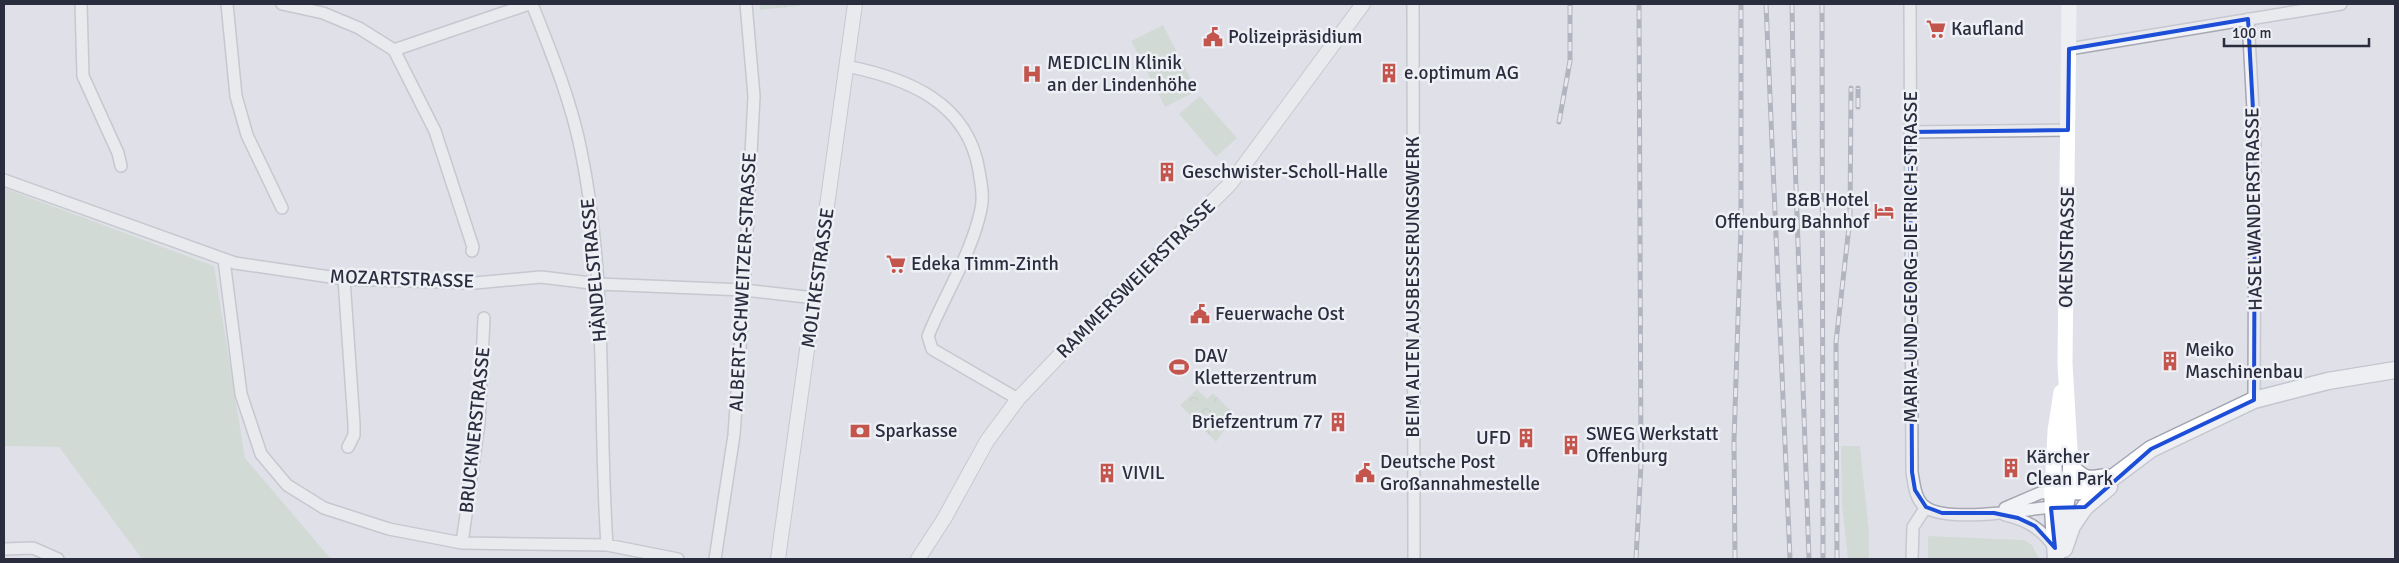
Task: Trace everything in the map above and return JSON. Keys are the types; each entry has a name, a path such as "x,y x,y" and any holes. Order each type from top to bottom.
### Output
{"main road":[{"name":"OKENSTRASSE","path":"2059,500 2071,467 2065,363 2068,4"},
{"name":"OKENSTRASSE","path":"2060,554 2055,430 2065,363"},
{"path":"2059,500 2103,486 2151,449 2254,400 2328,381 2395,370"},
{"path":"2071,467 2081,478 2088,480 2118,476"},
{"path":"2060,554 2072,526 2085,507 2106,492 2118,476"},
{"path":"2059,500 2085,507"}],"street":[{"path":"81,4 83,76 118,153 121,166"},
{"path":"227,4 236,96 247,136 282,208"},
{"path":"282,4 323,13 359,28 394,50 435,131 469,232 472,251"},
{"path":"394,50 530,4"},
{"name":"HÄNDELSTRASSE","path":"530,4 565,88 581,151 590,200 598,284 607,545"},
{"name":"ALBERT-SCHWEITZER-STRASSE","path":"715,559 734,435 744,290 754,96 746,4"},
{"name":"MOLTKESTRASSE","path":"779,557 855,4"},
{"name":"RAMMERSWEIERSTRASSE","path":"918,559 944,519 987,441 1018,399 1098,315 1230,184 1363,4"},
{"name":"BEIM ALTEN AUSBESSERUNGSWERK","path":"1406,4 1413,9 1414,559"},
{"name":"MARIA-UND-GEORG-DIETRICH-STRASSE","path":"1910,4 1912,472 1915,490 1919,500 1926,507"},
{"path":"2069,50 2341,4"},
{"name":"HASELWANDERSTRASSE","path":"2248,19 2255,146 2254,400"},
{"path":"846,66 912,84 949,112 962,127 971,143 978,168 982,208 966,254 928,336 932,349 1018,399"},
{"path":"1910,132 2068,130"},
{"name":"MOZARTSTRASSE","path":"4,180 224,260 344,279 475,283 541,277 598,284 744,290 815,298"},
{"path":"224,260 241,394 261,454 288,485 324,508 389,529 462,543 607,545 678,559"},
{"path":"344,279 354,424 354,435 348,447"},
{"name":"BRUCKNERSTRASSE","path":"462,543 479,423 484,318"},
{"path":"1912,559 1913,526 1926,507 1942,513 1965,515 1994,512 2059,500"},
{"path":"1994,512 2030,523 2060,554"},
{"path":"4,549 33,548 58,559"}],"highlighted area":[{"path":"2248,19 2255,146 2254,400 2151,449 2085,507 2051,508 2055,548 2035,526 2018,518 1994,513 1942,513 1926,507 1915,490 1912,472 1910,132 2068,130 2069,49"}],"green space":[{"path":"760,4 799,4 799,6 760,10"},
{"path":"1163,25 1197,91 1165,107 1131,41"},
{"path":"1200,96 1237,138 1216,157 1179,114"},
{"path":"4,188 214,266 245,458 331,559 142,559 59,447 4,446"},
{"path":"1197,389 1207,399 1213,393 1232,412 1229,424 1216,442 1180,405"},
{"path":"1841,446 1860,446 1869,532 1869,559 1848,559 1842,505"},
{"path":"1928,536 2024,540 2032,545 2039,559 1928,559"}],"railway":[{"path":"1559,122 1570,61 1570,4"},
{"path":"1636,559 1641,464 1639,4"},
{"path":"1735,559 1734,441 1741,227 1741,4"},
{"path":"1766,4 1790,559"},
{"path":"1792,4 1794,129 1809,559"},
{"path":"1822,4 1823,559"},
{"path":"1837,559 1836,342 1850,218 1851,88"},
{"path":"1858,88 1858,107"}],"place":[{"name":"Kaufland","path":"1936,29"},
{"name":"Polizeipräsidium","path":"1213,37"},
{"name":"e.optimum AG","path":"1389,73"},
{"name":"MEDICLIN Klinik an der Lindenhöhe","path":"1032,74"},
{"name":"Geschwister-Scholl-Halle","path":"1167,172"},
{"name":"B&B Hotel Offenburg Bahnhof","path":"1884,211"},
{"name":"Edeka Timm-Zinth","path":"896,264"},
{"name":"Feuerwache Ost","path":"1200,314"},
{"name":"Meiko Maschinenbau","path":"2170,361"},
{"name":"DAV Kletterzentrum","path":"1179,367"},
{"name":"Briefzentrum 77","path":"1338,422"},
{"name":"Sparkasse","path":"860,431"},
{"name":"UFD","path":"1526,438"},
{"name":"SWEG Werkstatt Offenburg","path":"1571,445"},
{"name":"Kärcher Clean Park","path":"2011,468"},
{"name":"VIVIL","path":"1107,473"},
{"name":"Deutsche Post Großannahmestelle","path":"1365,473"}]}
